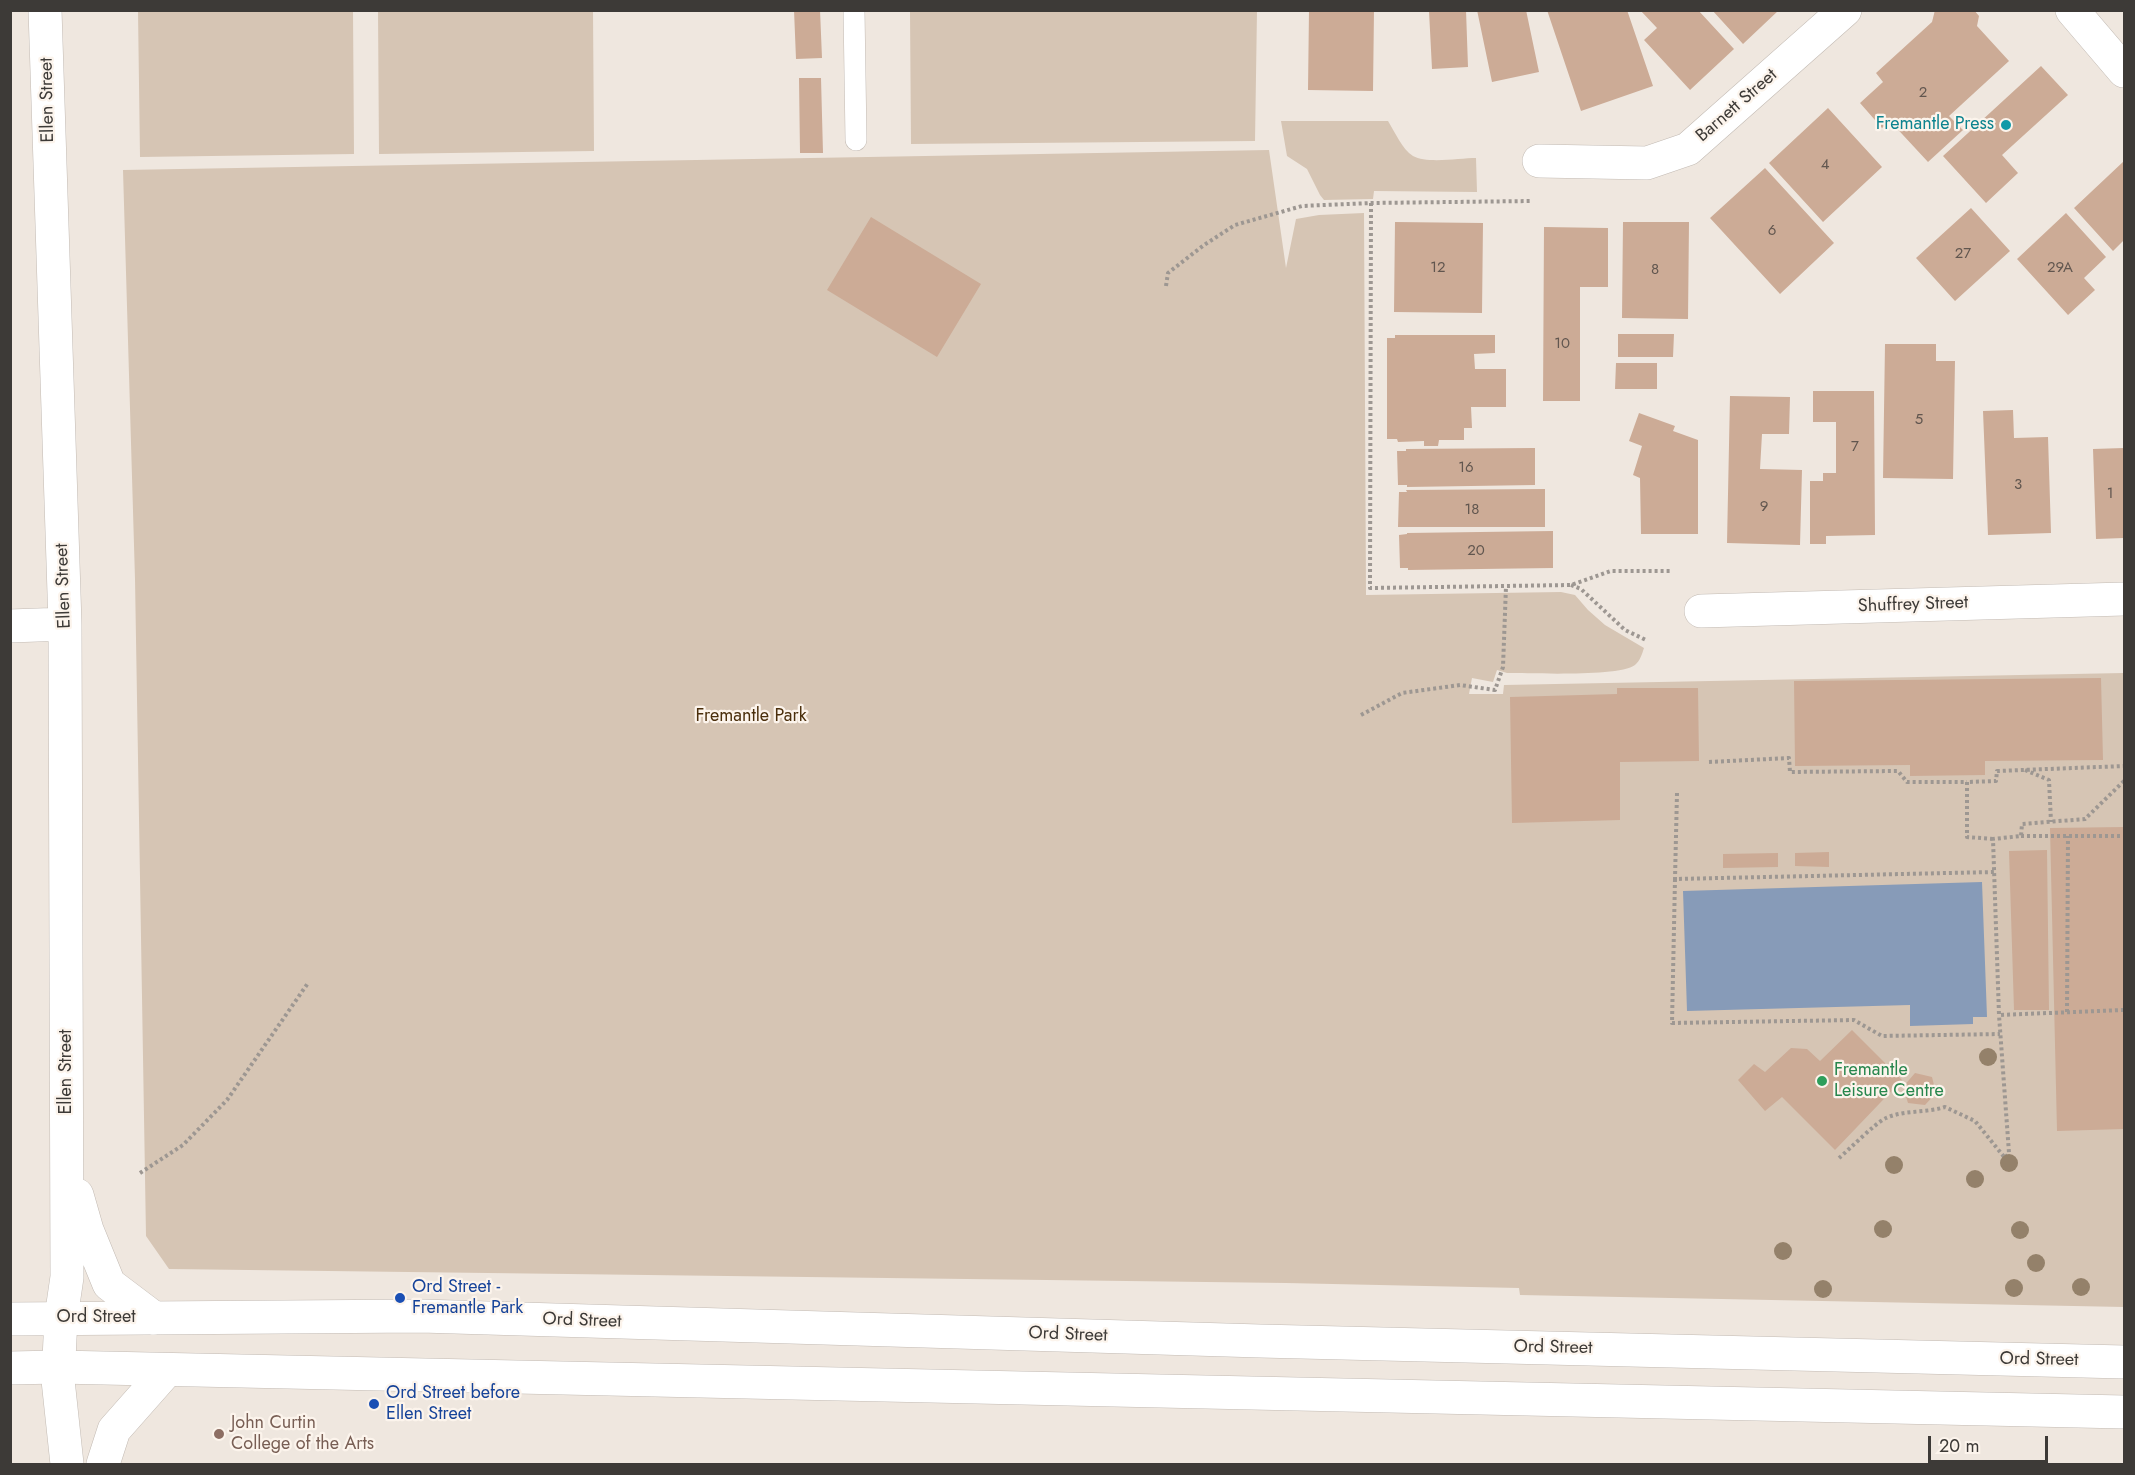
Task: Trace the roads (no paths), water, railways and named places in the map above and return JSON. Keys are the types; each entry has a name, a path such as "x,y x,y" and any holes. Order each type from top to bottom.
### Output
{"main road":[{"name":"Ellen Street","path":"45,10 65,624 67,1277 61,1318 58,1367 60,1412 67,1464"},
{"name":"Barnett Street","path":"1539,162 1647,163 1688,149 1845,10"},
{"path":"2072,10 2124,71"},
{"name":"Shuffrey Street","path":"1701,611 2124,599"},
{"path":"10,626 65,624"},
{"name":"Ellen Street","path":"67,1162 87,1230 109,1284 154,1318"},
{"name":"Ord Street","path":"10,1319 421,1316 1270,1341 2124,1362"},
{"path":"10,1368 58,1367 2124,1412"},
{"path":"103,1464 114,1430 167,1370"}],"lane":[{"path":"854,10 856,140"}],"water":[{"path":"1982,882 1987,1017 1973,1017 1973,1024 1910,1026 1910,1005 1687,1011 1683,891"}],"place":[{"name":"Fremantle Press","path":"2006,125"},
{"name":"Fremantle Leisure Centre","path":"1822,1081"},
{"name":"Ord Street - Fremantle Park","path":"400,1298"},
{"name":"Ord Street before Ellen Street","path":"374,1404"},
{"name":"John Curtin College of the Arts","path":"219,1434"}],"park label":[{"name":"Fremantle Park","path":"751,717"}]}
